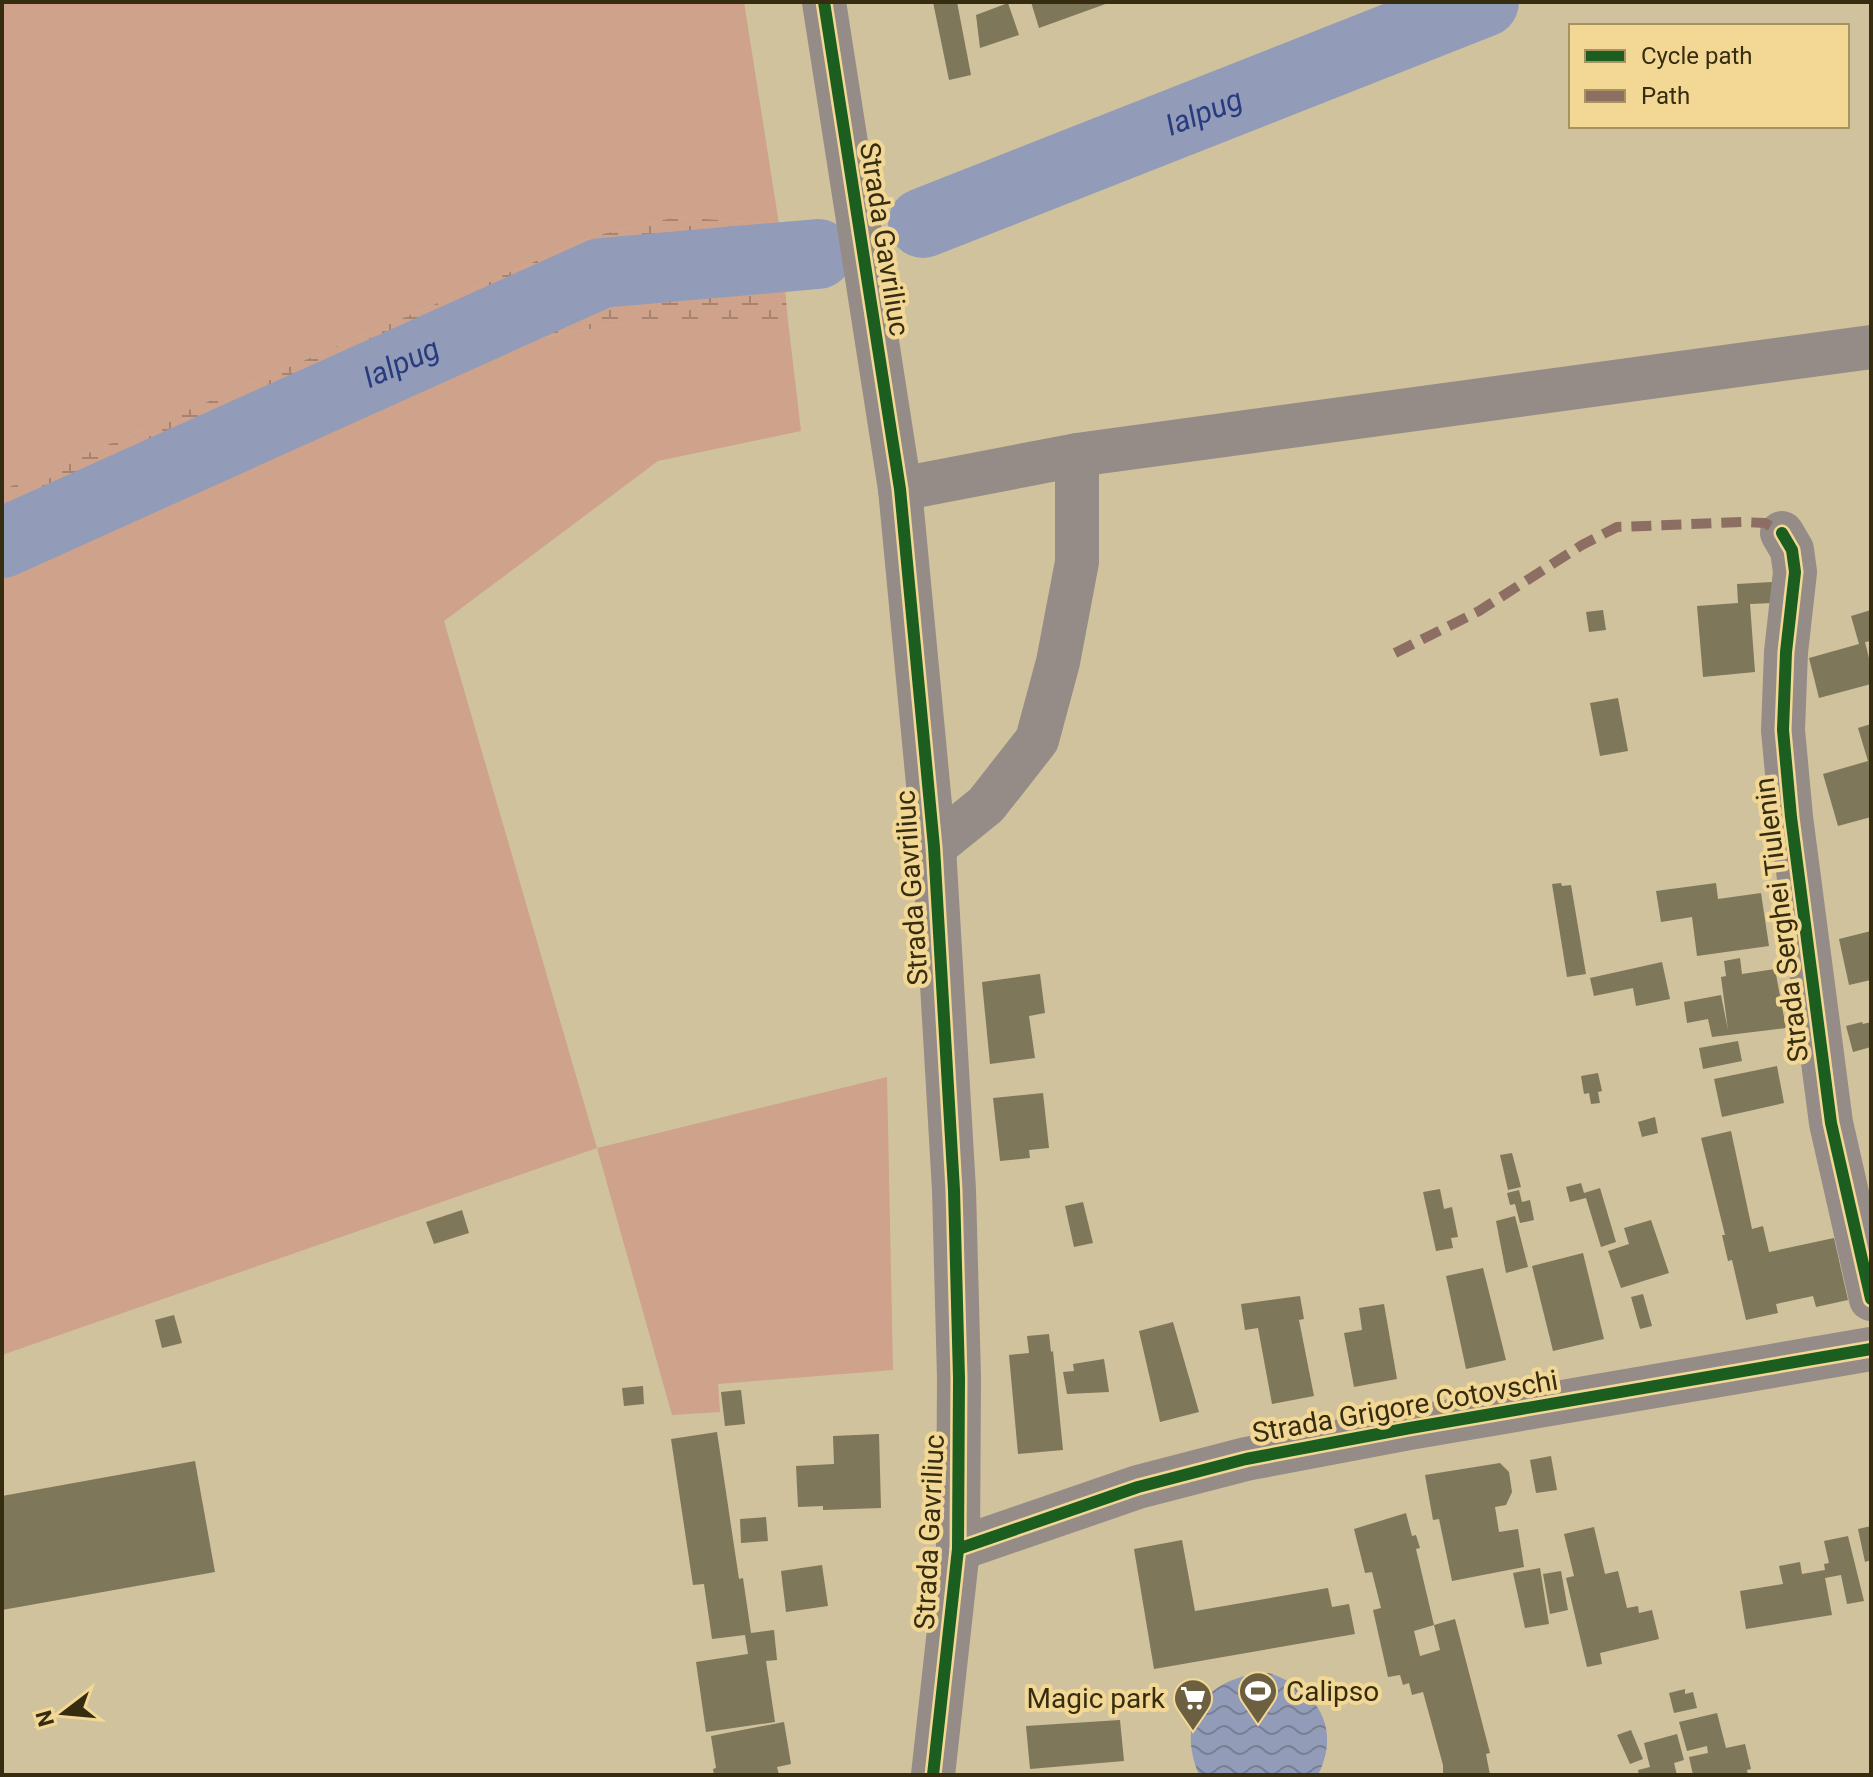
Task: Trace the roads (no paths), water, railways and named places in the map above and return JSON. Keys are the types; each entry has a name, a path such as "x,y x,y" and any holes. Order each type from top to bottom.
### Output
{"street":[{"name":"Strada Gavriliuc","path":"824,2 900,489 934,847 954,1190 959,1378 958,1549 933,1775"},
{"path":"900,489 1077,455 1871,347"},
{"path":"934,847 986,805 1037,740 1058,662 1077,562 1077,455"},
{"name":"Strada Serghei Tiulenin","path":"1782,533 1792,550 1795,572 1786,652 1783,730 1791,817 1831,1123 1871,1299"},
{"name":"Strada Grigore Cotovschi","path":"958,1549 1138,1487 1246,1459 1871,1349"}],"water":[{"name":"Calipso","path":"1269,1673 1300,1689 1320,1712 1327,1741 1318,1775 1199,1775 1192,1754 1191,1734 1194,1717 1202,1703 1229,1681"}],"waterway":[{"name":"Ialpug","path":"923,223 1484,2"},
{"name":"Ialpug","path":"2,543 601,273 818,254"},
{"path":"2,529 10,540"}],"place":[{"name":"Calipso","path":"1258,1725"},
{"name":"Magic park","path":"1193,1732"}]}
